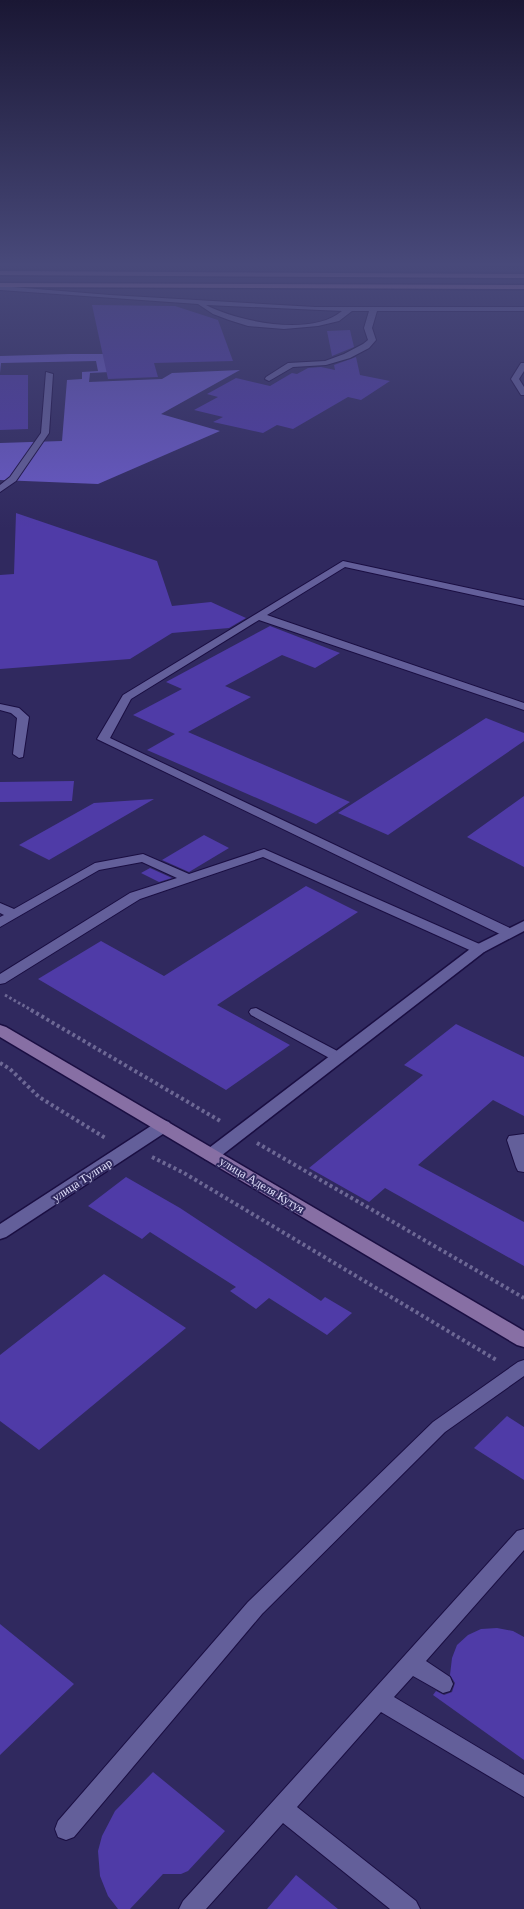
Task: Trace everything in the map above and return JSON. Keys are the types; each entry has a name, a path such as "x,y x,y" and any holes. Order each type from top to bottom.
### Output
{"main road":[{"name":"улица Аделя Кутуя","path":"0,1030 524,1340"}],"street":[{"path":"211,1154 479,949 524,925"},
{"name":"улица Тулпар","path":"0,1233 163,1126"}],"lane":[{"path":"269,380 291,365 326,363 354,351"},
{"path":"522,388 515,377 524,364"},
{"path":"0,489 13,479 45,433 50,374"},
{"path":"509,933 103,739 127,697 343,564 524,603"},
{"path":"258,616 524,707"},
{"path":"0,708 15,710 23,717 20,754"},
{"path":"0,980 135,896 264,853 479,949"},
{"path":"0,923 95,867 143,858 188,878"},
{"path":"0,907 14,915"},
{"path":"256,1012 338,1058"},
{"path":"524,1139 515,1140 524,1167"},
{"path":"66,1829 255,1608 439,1427 520,1370"},
{"path":"191,1909 524,1537"},
{"path":"411,1662 442,1684"},
{"path":"380,1699 524,1787"},
{"path":"281,1808 408,1909"}],"path":[{"path":"0,992 524,1298"},
{"path":"0,1063 10,1069 38,1096 113,1142 144,1153 184,1173 520,1370"}],"shaded area":[{"path":"144,354 150,370 90,373 89,382 162,379 172,373 240,370 161,414 220,431 98,484 0,480 0,443 62,441 67,380 82,379 82,372 98,371 96,361 1,363 0,373 0,356"}],"building":[{"path":"102,351 229,351 233,361 154,363 158,377 108,379"},
{"path":"331,351 344,351 332,356"},
{"path":"356,357 360,375 390,381 361,400 348,397 293,429 277,425 263,433 213,422 223,417 194,410 218,397 207,394 236,378 270,386 292,373 297,374 308,368 321,367 335,370 334,365"},
{"path":"0,375 28,375 28,429 0,430"},
{"path":"16,513 157,561 172,606 211,602 246,618 229,628 172,633 130,659 0,669 0,575 14,574"},
{"path":"270,626 340,653 315,668 282,655 225,686 251,697 188,732 350,802 316,824 147,750 175,734 133,715 182,689 166,682"},
{"path":"486,718 524,733 524,741 388,835 338,813"},
{"path":"74,781 72,801 0,802 0,782"},
{"path":"524,796 524,867 467,837"},
{"path":"154,799 49,860 19,845 94,803"},
{"path":"204,835 229,848 189,872 162,860"},
{"path":"150,868 172,878 159,882 141,873"},
{"path":"306,886 358,912 217,1005 290,1045 226,1090 38,979 101,941 164,976"},
{"path":"456,1024 524,1057 524,1116 493,1100 418,1165 524,1222 524,1266 385,1188 369,1202 309,1168 423,1075 404,1065"},
{"path":"126,1177 180,1208 321,1301 325,1297 352,1313 327,1335 269,1298 256,1309 230,1291 236,1287 150,1232 142,1239 88,1206"},
{"path":"104,1274 186,1328 39,1450 0,1421 0,1355"},
{"path":"507,1416 524,1427 524,1480 474,1448"},
{"path":"0,1624 74,1684 0,1755"},
{"path":"497,1628 513,1631 524,1637 524,1760 433,1695 436,1691 444,1695 452,1692 455,1683 450,1675 452,1658 457,1645 468,1635 481,1629"},
{"path":"153,1772 225,1831 188,1871 181,1874 163,1874 130,1909 118,1909 108,1896 100,1876 98,1851 102,1836 115,1811"},
{"path":"296,1875 338,1909 267,1909"}]}
